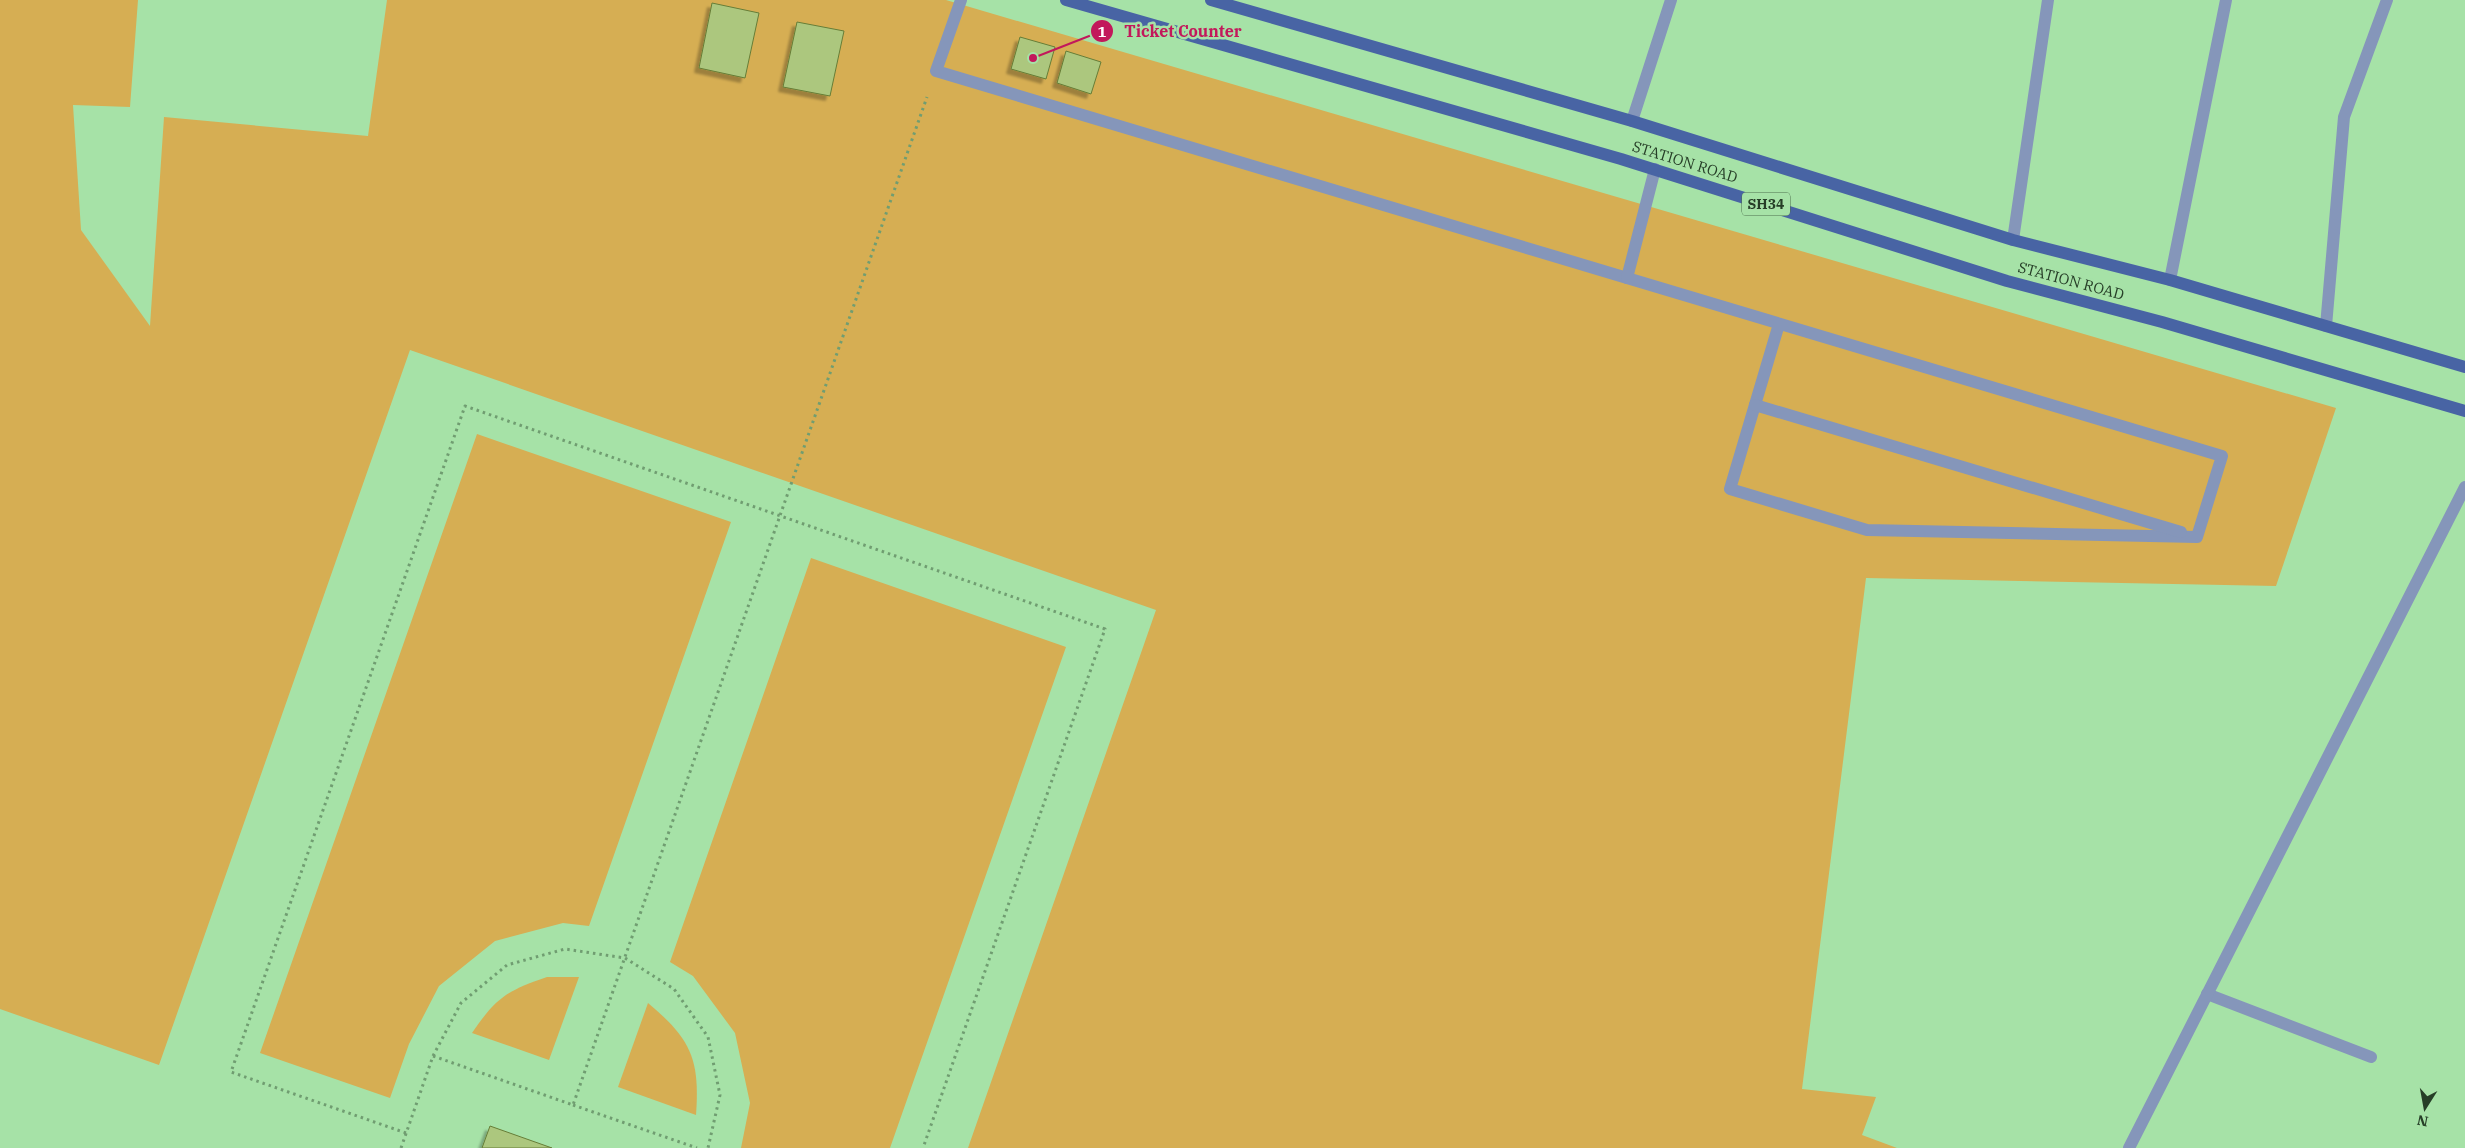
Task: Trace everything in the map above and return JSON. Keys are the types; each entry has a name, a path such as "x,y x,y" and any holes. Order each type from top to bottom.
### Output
{"main road":[{"name":"STATION ROAD","path":"1066,0 1655,169 2008,281 2162,322 2465,411"},
{"name":"STATION ROAD","path":"1211,0 1632,121 2013,240 2170,280 2465,367"}],"street":[{"path":"961,0 936,71 2222,456 2197,537"},
{"path":"1632,121 1671,0"},
{"path":"2013,240 2048,0"},
{"path":"2170,280 2225,0"},
{"path":"2326,326 2344,117 2387,0"},
{"path":"1627,278 1655,169"},
{"path":"1779,324 1730,489 1867,530 2197,537"},
{"path":"1755,405 2197,537"},
{"path":"2129,1148 2465,487"},
{"path":"2207,994 2372,1057"}],"path":[{"path":"574,1105 936,71"},
{"path":"406,1133 231,1072 465,406 1105,629 923,1148"},
{"path":"401,1148 433,1056 460,1003 507,965 565,949 625,958 674,990 708,1037 720,1095 708,1148"},
{"path":"433,1056 697,1148"}],"shaded area":[{"path":"0,0 138,0 130,107 73,105 81,230 150,326 164,117 368,136 387,0 946,0 2336,408 2276,586 1866,578 1802,1089 1876,1097 1862,1135 1897,1148 968,1148 1156,610 410,350 159,1065 0,1009"},
{"path":"477,434 731,522 589,926 563,923 495,941 439,986 409,1044 390,1098 260,1053"},
{"path":"811,558 1066,647 890,1148 741,1148 750,1103 735,1033 693,976 670,962"},
{"path":"547,977 579,977 549,1060 472,1033 488,1011 503,997 521,987"},
{"path":"648,1003 674,1028 690,1052 696,1079 696,1115 618,1087"}],"building":[{"path":"712,3 759,13 745,78 699,68"},
{"path":"797,22 844,31 830,96 783,87"},
{"path":"1020,37 1055,47 1046,79 1011,69"},
{"path":"1066,51 1101,62 1091,94 1057,83"},
{"path":"490,1126 552,1148 482,1148"}],"place":[{"name":"Ticket Counter","path":"1033,58"}]}
